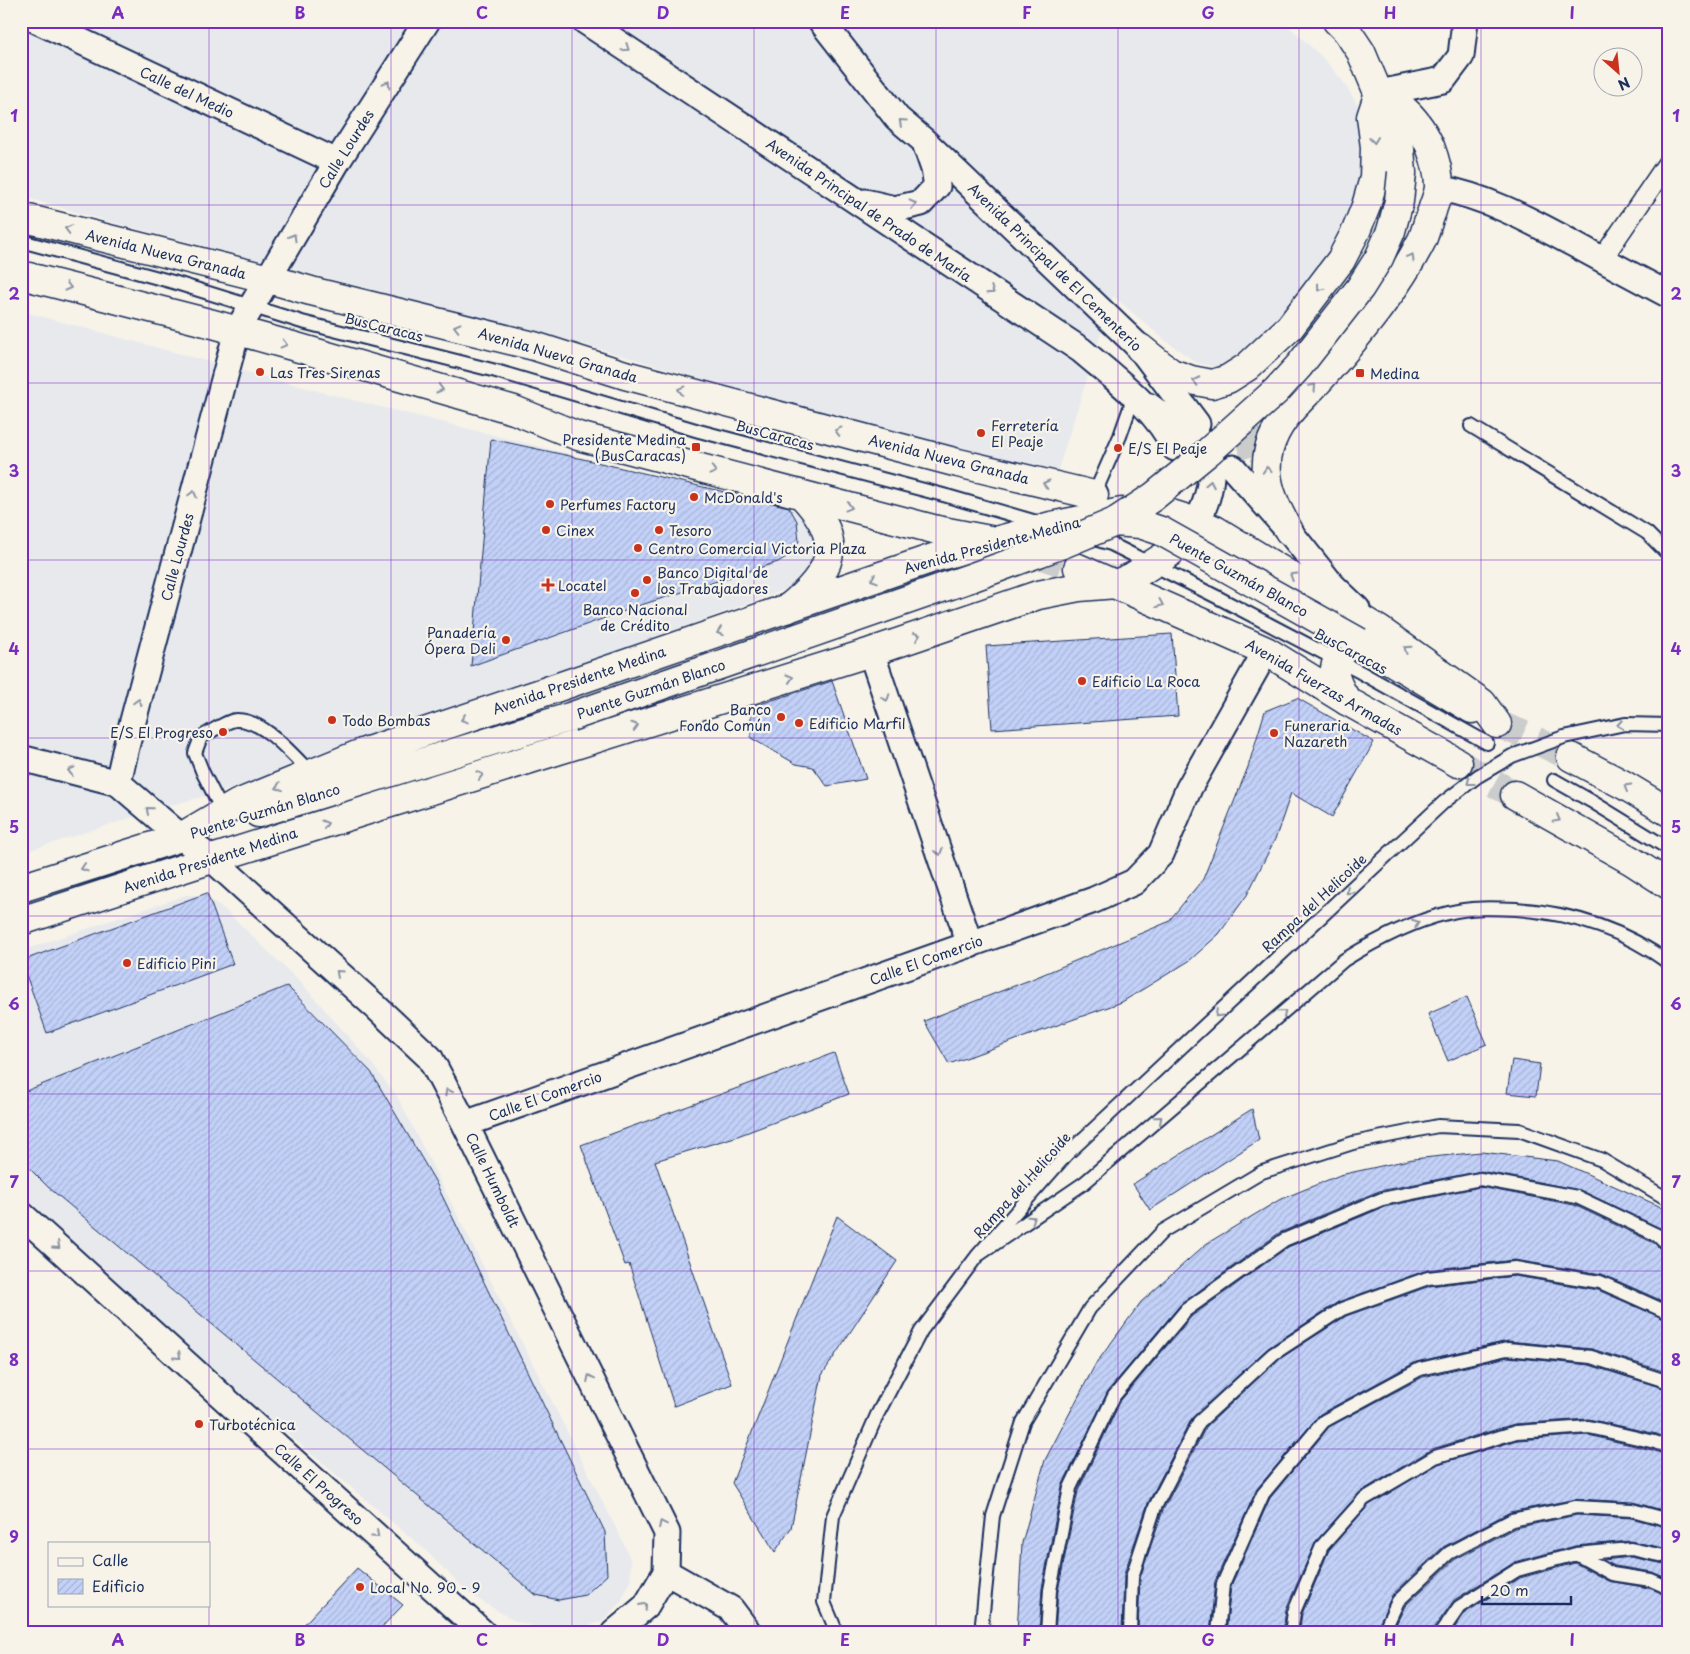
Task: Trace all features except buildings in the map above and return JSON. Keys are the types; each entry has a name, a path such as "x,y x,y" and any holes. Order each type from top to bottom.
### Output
{"street":[{"name":"Calle del Medio","path":"38,21 337,162"},
{"name":"Calle Lourdes","path":"118,783 128,738 237,331 337,162 426,21"},
{"name":"Avenida Principal de Prado de María","path":"585,21 1081,350 1141,401"},
{"name":"Avenida Principal de El Cementerio","path":"821,21 897,118 924,140 1140,348 1194,438"},
{"name":"Puente Guzmán Blanco","path":"181,838 570,717 974,577 1066,543 1115,522 1153,497 1208,452 1276,391 1299,366 1360,288 1379,258 1391,231 1399,202 1402,173 1400,149 1361,52 1347,31 1337,21"},
{"path":"1379,93 1443,80 1461,56 1465,21"},
{"path":"1289,531 1271,494 1266,464 1274,434 1280,422 1322,377 1388,297 1422,239 1440,188 1438,164 1416,120 1397,102 1379,93"},
{"path":"1140,348 1171,373 1191,380 1212,384 1228,379 1247,367 1290,327 1341,260 1356,232 1366,206 1374,178 1375,147 1371,117 1379,93"},
{"path":"848,197 895,209 921,203 937,186 934,169 924,140"},
{"path":"1602,259 1669,161"},
{"path":"1440,188 1463,192 1500,206 1669,295"},
{"name":"Avenida Nueva Granada","path":"21,217 534,346 625,375 958,463 1094,495"},
{"path":"21,275 237,331 514,410 578,436 936,530 995,541 1036,554"},
{"path":"1116,584 1152,565 1178,545 1197,522 1205,506 1212,477 1194,438 1181,432 1141,401"},
{"path":"1233,468 1289,531 1369,636"},
{"path":"787,609 814,585 822,574 830,555 827,533 822,522 814,507 802,495"},
{"name":"Avenida Presidente Medina","path":"21,888 181,838 237,804 362,753 936,557 1051,526 1149,507 1197,522"},
{"name":"Puente Guzmán Blanco","path":"1115,522 1140,524 1161,531 1369,636"},
{"path":"1197,522 1215,530 1369,636 1492,734"},
{"name":"Avenida Fuerzas Armadas","path":"1078,568 1266,651 1347,701 1458,764"},
{"name":"Avenida Presidente Medina","path":"21,921 871,652 1038,595 1079,587 1116,584"},
{"path":"1347,701 1337,683 1334,668 1349,644 1364,634 1369,636"},
{"name":"Calle El Comercio","path":"465,1124 970,945 1094,900 1134,882 1161,854 1189,788 1266,651"},
{"path":"871,652 970,945"},
{"path":"1571,756 1669,812"},
{"path":"21,758 118,783"},
{"name":"Calle Humboldt","path":"118,783 181,838 212,859 430,1058 465,1124 667,1533 666,1572"},
{"path":"1515,795 1632,861 1669,885"},
{"path":"67,906 181,838"},
{"name":"Calle El Progreso","path":"21,1214 483,1633"},
{"path":"614,1633 646,1606 666,1572 731,1609 749,1633"}],"lane":[{"name":"BusCaracas","path":"21,241 172,282 302,322 496,371 699,431 947,496 1111,544 1338,661 1492,734"},
{"path":"1094,495 1120,436 1141,401"},
{"path":"1471,426 1647,533 1669,555"},
{"path":"223,812 203,773 195,752 201,737 235,720 255,723 271,734 312,774"},
{"name":"Rampa del Helicoide","path":"977,1256 1067,1154 1444,802 1478,776 1512,756 1564,737 1625,724 1669,724"},
{"path":"1554,780 1591,800 1669,849"},
{"name":"Rampa del Helicoide","path":"977,1256 1084,1183 1344,960 1369,944 1395,931 1422,920 1450,912 1504,908 1541,911 1572,917 1613,930 1648,948 1669,963"},
{"path":"985,1633 982,1622 993,1516 1023,1422 1090,1308 1163,1231 1262,1172 1353,1143 1438,1126 1519,1130 1602,1160 1669,1200"},
{"path":"1047,1633 1050,1590 1070,1488 1114,1396 1186,1310 1284,1240 1382,1199 1480,1179 1577,1196 1659,1236 1669,1246"},
{"path":"836,1633 824,1602 833,1516 877,1414 921,1331 977,1256"},
{"path":"1130,1633 1132,1578 1155,1506 1199,1422 1273,1354 1342,1309 1428,1278 1515,1268 1600,1282 1669,1313"},
{"path":"1218,1633 1223,1584 1263,1494 1324,1421 1420,1370 1508,1349 1591,1357 1669,1382"},
{"path":"1291,1633 1294,1612 1322,1546 1364,1499 1435,1457 1516,1432 1589,1427 1654,1442 1669,1448"},
{"path":"1383,1633 1398,1602 1449,1553 1512,1520 1576,1507 1632,1510 1669,1520"},
{"path":"1441,1633 1459,1607 1517,1570 1576,1554 1631,1549 1669,1558"},
{"path":"1576,1554 1612,1574 1651,1580 1669,1588"}],"shaded area":[{"path":"21,21 1283,21 1323,58 1342,80 1357,104 1370,152 1353,238 1239,363 1214,367 1197,363 1166,341 1113,296 1055,479 938,443 749,393 590,346 107,221 21,196"},
{"path":"21,311 325,393 800,512 823,543 805,578 786,589 293,772 168,806 21,853"},
{"path":"186,895 197,895 211,900 226,911 302,984 369,1060 398,1098 631,1561 630,1581 621,1602 602,1621 578,1630 549,1631 513,1620 470,1594 423,1548 180,1343 21,1193 21,951"}],"tunnel":[{"path":"1197,439 1221,446 1240,446 1254,440 1280,422"},
{"path":"1036,554 1078,568"},
{"path":"1497,724 1571,757"},
{"path":"1458,763 1515,795"}],"place":[{"name":"Las Tres Sirenas","path":"260,372"},
{"name":"Medina","path":"1360,373"},
{"name":"Ferretería El Peaje","path":"981,433"},
{"name":"Presidente Medina (BusCaracas)","path":"696,447"},
{"name":"E/S El Peaje","path":"1118,448"},
{"name":"McDonald's","path":"694,497"},
{"name":"Perfumes Factory","path":"550,504"},
{"name":"Cinex","path":"546,530"},
{"name":"Tesoro","path":"659,530"},
{"name":"Centro Comercial Victoria Plaza","path":"638,548"},
{"name":"Banco Digital de los Trabajadores","path":"647,580"},
{"name":"Locatel","path":"548,585"},
{"name":"Banco Nacional de Crédito","path":"635,593"},
{"name":"Panadería Ópera Deli","path":"506,640"},
{"name":"Edificio La Roca","path":"1082,681"},
{"name":"Banco Fondo Común","path":"781,717"},
{"name":"Todo Bombas","path":"332,720"},
{"name":"Edificio Marfil","path":"799,723"},
{"name":"E/S El Progreso","path":"223,732"},
{"name":"Funeraria Nazareth","path":"1274,733"},
{"name":"Edificio Pini","path":"127,963"},
{"name":"Turbotécnica","path":"199,1424"},
{"name":"Local No. 90 - 9","path":"360,1587"}]}
